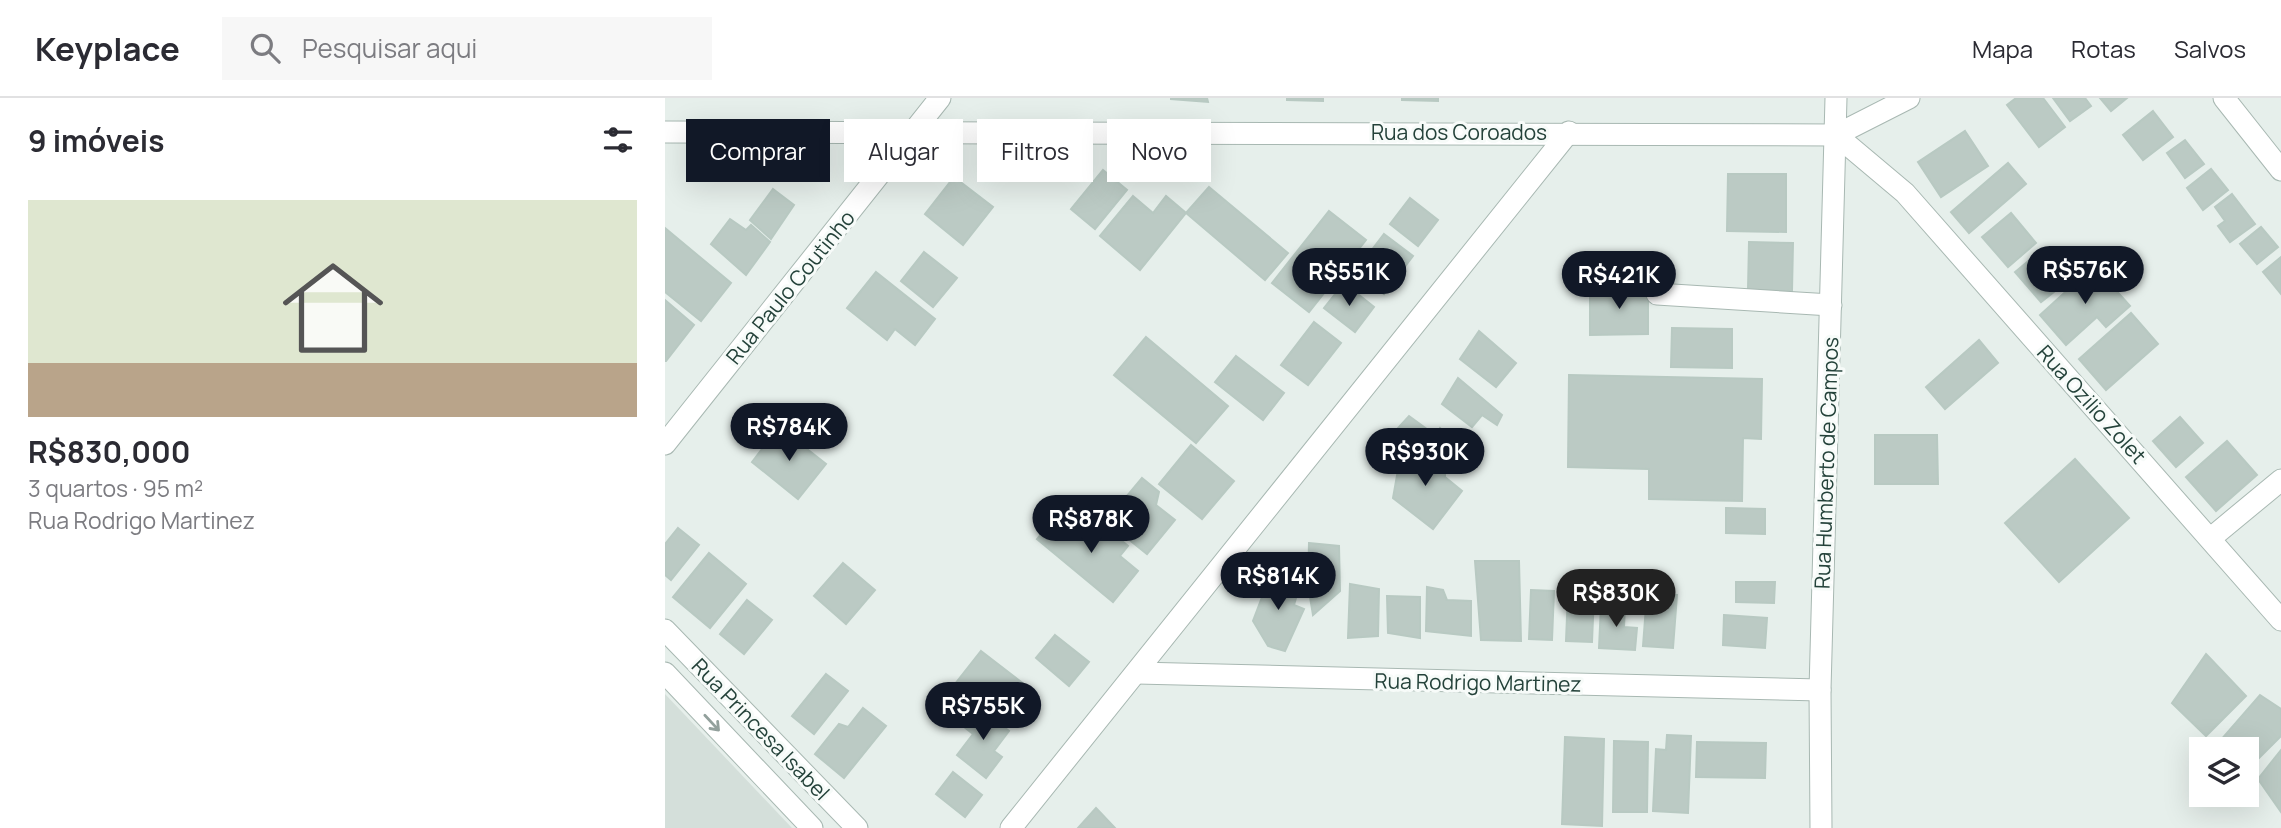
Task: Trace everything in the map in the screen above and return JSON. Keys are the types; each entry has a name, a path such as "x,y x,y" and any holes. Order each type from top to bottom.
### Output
{"street":[{"name":"Rua Paulo Coutinho","path":"923,119 940,98"},
{"name":"Rua Humberto de Campos","path":"1821,828 1820,690 1836,98"},
{"name":"Rua dos Coroados","path":"963,132 1836,135 1909,98"},
{"path":"2224,98 2281,170"},
{"name":"Rua dos Coroados","path":"665,132 844,132"},
{"path":"1011,828 1569,132"},
{"name":"Rua Ozilio Zolet","path":"1836,135 1905,193 2281,620"},
{"name":"Rua Paulo Coutinho","path":"665,444 873,182"},
{"path":"1657,294 1831,305"},
{"path":"2211,538 2281,480"},
{"name":"Rua Princesa Isabel","path":"665,631 857,828"},
{"name":"Rua Princesa Isabel","path":"665,673 811,828"},
{"name":"Rua Rodrigo Martinez","path":"1137,673 1820,690"}],"shaded area":[{"path":"665,694 792,828 665,828"}],"building":[{"path":"1207,98 1208,102 1171,99"},
{"path":"1323,98 1323,101 1287,100"},
{"path":"1438,98 1438,101 1402,100"},
{"path":"2016,98 2043,98 2065,127 2039,147 2007,105"},
{"path":"2053,98 2085,98 2091,106 2070,121"},
{"path":"2100,98 2127,98 2111,111"},
{"path":"2153,111 2173,137 2143,160 2123,135"},
{"path":"1965,131 1988,166 1941,197 1918,162"},
{"path":"2185,140 2204,164 2185,178 2167,153"},
{"path":"2008,163 2026,184 1969,233 1951,212"},
{"path":"2211,169 2228,190 2203,210 2187,188"},
{"path":"1103,170 1107,173 1107,182 1117,182 1127,190 1095,229 1071,209"},
{"path":"1728,174 1786,174 1786,232 1727,231"},
{"path":"950,182 960,182 993,207 963,245 925,214"},
{"path":"1209,187 1288,253 1265,280 1186,213"},
{"path":"773,189 794,205 771,239 750,220"},
{"path":"2232,194 2255,224 2230,242 2218,226 2225,221 2215,207"},
{"path":"1133,196 1153,213 1166,196 1186,213 1140,270 1100,236"},
{"path":"1410,198 1438,220 1418,246 1390,224"},
{"path":"1329,211 1366,240 1309,312 1272,283"},
{"path":"2011,213 2036,243 2008,267 1982,237"},
{"path":"730,219 746,230 751,225 770,242 746,275 711,244"},
{"path":"2261,227 2278,247 2257,264 2240,244"},
{"path":"665,228 731,283 701,321 665,292"},
{"path":"1384,234 1413,256 1384,294 1355,272"},
{"path":"1749,242 1793,243 1792,291 1748,290"},
{"path":"2043,249 2069,280 2041,302 2015,272"},
{"path":"924,252 957,278 933,307 901,281"},
{"path":"2281,257 2281,294 2263,272"},
{"path":"2094,266 2130,306 2106,327 2097,317 2066,345 2040,315"},
{"path":"876,272 935,319 915,345 895,329 887,340 847,308"},
{"path":"1344,283 1374,307 1355,332 1324,308"},
{"path":"1590,288 1648,288 1648,334 1590,335"},
{"path":"665,300 694,325 666,361 665,361"},
{"path":"2131,313 2158,344 2106,390 2079,359"},
{"path":"1314,322 1341,343 1308,385 1281,365"},
{"path":"1672,328 1732,329 1732,368 1671,367"},
{"path":"1479,331 1516,363 1496,387 1460,359"},
{"path":"1146,337 1228,406 1196,443 1114,375"},
{"path":"1979,340 1998,363 1945,409 1926,387"},
{"path":"1236,356 1284,393 1263,420 1215,382"},
{"path":"1569,375 1762,379 1761,439 1743,438 1742,501 1649,499 1649,469 1568,467"},
{"path":"1458,378 1502,415 1497,425 1482,415 1472,427 1442,404"},
{"path":"1409,416 1435,435 1440,428 1460,447 1447,461 1398,428"},
{"path":"2180,417 2203,443 2176,467 2153,441"},
{"path":"779,427 826,464 798,499 752,462"},
{"path":"1875,435 1937,435 1938,484 1875,484"},
{"path":"2227,441 2257,475 2216,511 2186,477"},
{"path":"1191,445 1234,481 1202,519 1159,484"},
{"path":"1415,445 1445,468 1445,477 1462,491 1433,529 1393,498 1398,470"},
{"path":"2075,459 2129,518 2059,582 2005,523"},
{"path":"1142,478 1159,492 1156,505 1175,520 1147,554 1106,521"},
{"path":"1726,508 1765,509 1765,534 1726,533"},
{"path":"1058,514 1088,538 1100,523 1128,546 1120,556 1138,571 1113,602 1037,539"},
{"path":"678,528 699,545 671,580 665,575 665,544"},
{"path":"1309,543 1339,546 1340,591 1313,615 1308,585"},
{"path":"709,553 746,584 710,628 673,597"},
{"path":"1475,561 1519,561 1521,641 1481,640"},
{"path":"843,563 875,590 846,624 814,596"},
{"path":"1272,571 1300,584 1294,605 1304,609 1285,651 1268,646 1253,621"},
{"path":"1736,582 1775,582 1774,603 1736,602"},
{"path":"1350,584 1379,589 1378,636 1348,638"},
{"path":"1427,587 1443,590 1447,600 1471,601 1471,636 1426,631"},
{"path":"1531,590 1554,591 1552,640 1529,639"},
{"path":"1568,593 1594,594 1592,642 1566,641"},
{"path":"1647,593 1677,595 1673,648 1643,646"},
{"path":"1387,596 1420,597 1420,638 1388,633"},
{"path":"747,600 772,620 744,654 720,634"},
{"path":"1601,605 1625,606 1624,627 1637,628 1635,650 1599,648"},
{"path":"1724,615 1767,618 1765,648 1723,645"},
{"path":"1055,635 1089,662 1069,686 1036,658"},
{"path":"981,651 1025,685 1005,711 977,688 967,701 951,689"},
{"path":"2206,654 2246,696 2206,736 2172,703"},
{"path":"826,674 848,691 814,734 792,716"},
{"path":"2260,695 2281,709 2281,736 2259,758 2259,737 2223,737"},
{"path":"978,707 1009,731 994,751 1002,757 986,778 957,755 973,734 963,726"},
{"path":"863,708 886,726 844,778 815,754 839,724 848,727"},
{"path":"1667,735 1691,736 1688,813 1653,811 1656,749 1666,750"},
{"path":"1565,737 1604,739 1602,826 1562,824"},
{"path":"1614,741 1648,742 1647,812 1613,812"},
{"path":"1697,742 1766,743 1765,778 1696,777"},
{"path":"2281,750 2281,812 2259,780"},
{"path":"953,772 982,795 965,817 936,794"},
{"path":"1096,808 1115,828 1078,828"}]}
